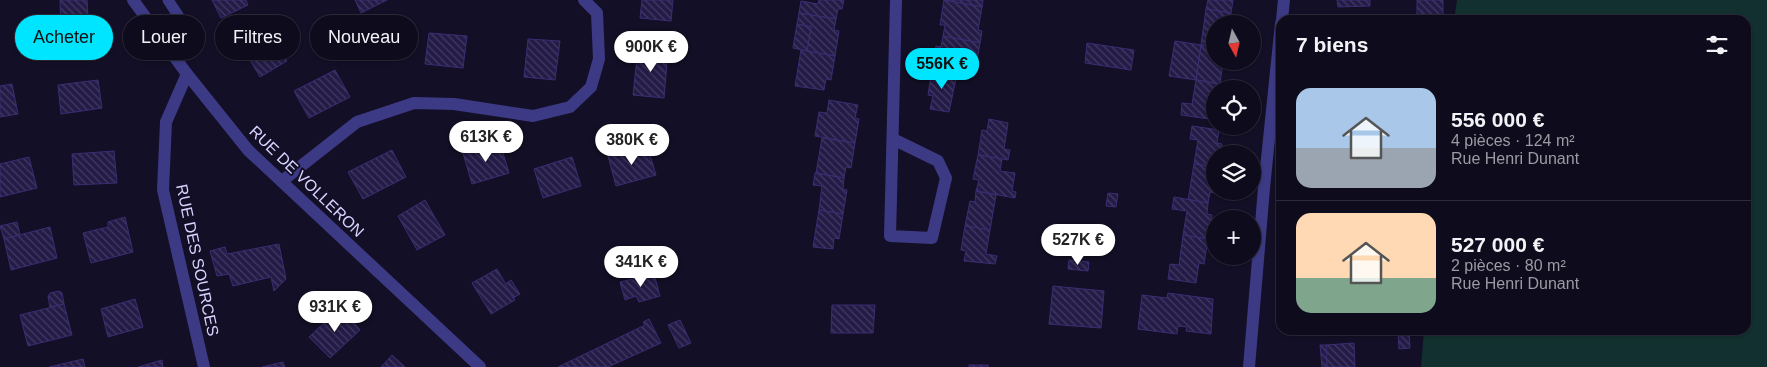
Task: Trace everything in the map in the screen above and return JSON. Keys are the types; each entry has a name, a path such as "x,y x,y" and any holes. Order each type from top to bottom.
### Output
{"street":[{"name":"RUE DE VOLLERON","path":"132,0 143,15"},
{"path":"282,181 357,122 414,103 454,104 533,116 570,107 592,87 599,59 597,14 584,0"},
{"path":"893,139 938,161 946,178 932,238 890,236 896,0"},
{"path":"1282,15 1284,0"},
{"name":"RUE DE VOLLERON","path":"177,60 248,150 480,367"},
{"path":"1249,367 1276,71"},
{"name":"RUE DES SOURCES","path":"188,74 166,122 163,190 204,367"}],"lane":[{"path":"168,0 178,15"}],"green space":[{"path":"1457,0 1767,0 1767,367 1421,367 1424,335 1751,335 1751,15 1455,15"}],"building":[{"path":"60,0 87,0 88,15 60,15"},
{"path":"212,0 246,0 248,5 227,15 220,15"},
{"path":"355,0 387,0 361,13"},
{"path":"642,0 673,0 671,21 640,18"},
{"path":"819,0 844,0 842,9 838,9 836,19 799,13 801,1 818,4"},
{"path":"944,0 983,0 982,7"},
{"path":"944,0 982,7 978,30 982,31 980,43 943,36 945,25 940,25"},
{"path":"1208,0 1233,0 1231,13 1206,9"},
{"path":"1337,0 1370,0 1370,6 1338,7"},
{"path":"1417,0 1443,0 1443,15 1417,14"},
{"path":"1206,9 1231,13 1231,15 1206,15 1206,46 1201,45"},
{"path":"799,13 836,19 834,30 839,31 835,56 807,51 811,27 797,24"},
{"path":"797,24 811,27 807,51 793,48"},
{"path":"429,33 467,36 463,68 425,64"},
{"path":"943,36 980,43 974,77 932,69 936,46 941,47"},
{"path":"528,39 560,41 555,80 524,77"},
{"path":"1175,41 1201,45 1196,80 1169,76"},
{"path":"1087,43 1134,50 1131,70 1085,63"},
{"path":"1201,45 1206,46 1206,70 1222,70 1221,80 1206,80 1206,82 1196,80"},
{"path":"638,48 668,51 664,98 633,95"},
{"path":"801,50 835,56 831,80 826,79 824,90 795,86"},
{"path":"250,60 286,60 287,61 260,77"},
{"path":"932,69 957,74 949,112 930,109 933,96 928,95"},
{"path":"335,70 350,97 309,118 294,91"},
{"path":"98,80 102,108 61,114 58,85"},
{"path":"1196,80 1206,82 1206,119 1181,115 1182,103 1192,104"},
{"path":"12,84 18,114 0,117 0,86"},
{"path":"829,100 858,105 855,118 859,119 855,143 815,136 819,112 827,113"},
{"path":"989,119 1008,123 1004,149 1010,150 1008,160 978,155 982,130 987,131"},
{"path":"1192,126 1206,128 1206,135 1218,135 1217,143 1222,145 1206,145 1206,166 1194,164 1198,140 1190,139"},
{"path":"822,138 855,143 851,168 846,167 844,178 816,173"},
{"path":"500,143 509,173 472,184 463,153"},
{"path":"647,145 656,175 616,186 608,156"},
{"path":"392,150 406,177 363,199 348,172"},
{"path":"114,151 117,183 74,185 72,154"},
{"path":"978,155 1002,159 1000,171 1015,173 1012,191 1016,192 1015,198 976,191 979,180 973,179"},
{"path":"29,157 37,188 0,197 0,164"},
{"path":"572,157 581,186 543,198 534,169"},
{"path":"1194,164 1206,166 1206,200 1209,200 1208,203 1188,200"},
{"path":"815,173 844,178 843,189 847,190 843,214 819,210 822,186 813,185"},
{"path":"976,191 996,195 990,230 965,226 970,201 975,202"},
{"path":"1108,193 1118,194 1116,207 1106,206"},
{"path":"1174,197 1208,203 1206,210 1206,239 1183,235 1187,211 1172,209"},
{"path":"425,200 445,235 417,250 398,216"},
{"path":"819,210 843,214 839,239 834,238 833,249 813,247"},
{"path":"125,217 133,252 91,263 83,233 108,227 108,222"},
{"path":"17,222 20,235 4,239 0,226"},
{"path":"965,226 990,230 986,254 997,256 995,264 964,261 966,251 961,250"},
{"path":"50,227 57,258 11,270 4,239"},
{"path":"1183,235 1206,239 1204,264 1199,263 1196,283 1168,279 1170,264 1179,265"},
{"path":"279,244 286,279 274,291 271,277 233,286 229,274 217,276 210,251 225,247 227,254"},
{"path":"1069,260 1089,262 1088,271 1068,269"},
{"path":"497,269 515,300 491,314 472,283"},
{"path":"654,274 660,296 639,302 636,296 625,300 620,282"},
{"path":"511,280 520,294 513,298 505,284"},
{"path":"1053,286 1104,291 1101,328 1049,324"},
{"path":"59,291 62,293 64,304 50,307 48,296 50,293"},
{"path":"1168,293 1213,299 1211,334 1186,331 1187,327 1178,326 1177,334 1138,329 1142,295 1167,298"},
{"path":"135,299 143,327 108,337 101,309"},
{"path":"64,304 72,335 28,346 20,315"},
{"path":"832,305 875,305 873,333 831,333"},
{"path":"341,307 360,330 330,358 309,337"},
{"path":"649,319 661,343 608,367 558,367 645,325 643,322"},
{"path":"680,320 691,343 679,348 668,325"},
{"path":"1398,335 1409,335 1410,348 1399,349"},
{"path":"1354,343 1355,367 1327,367 1326,345"},
{"path":"1320,345 1326,345 1327,367 1322,367"},
{"path":"392,355 405,367 381,367"},
{"path":"83,359 85,367 49,367"},
{"path":"162,360 163,367 138,367"},
{"path":"283,362 285,367 262,367"},
{"path":"969,365 988,365 988,367 969,367"}]}
